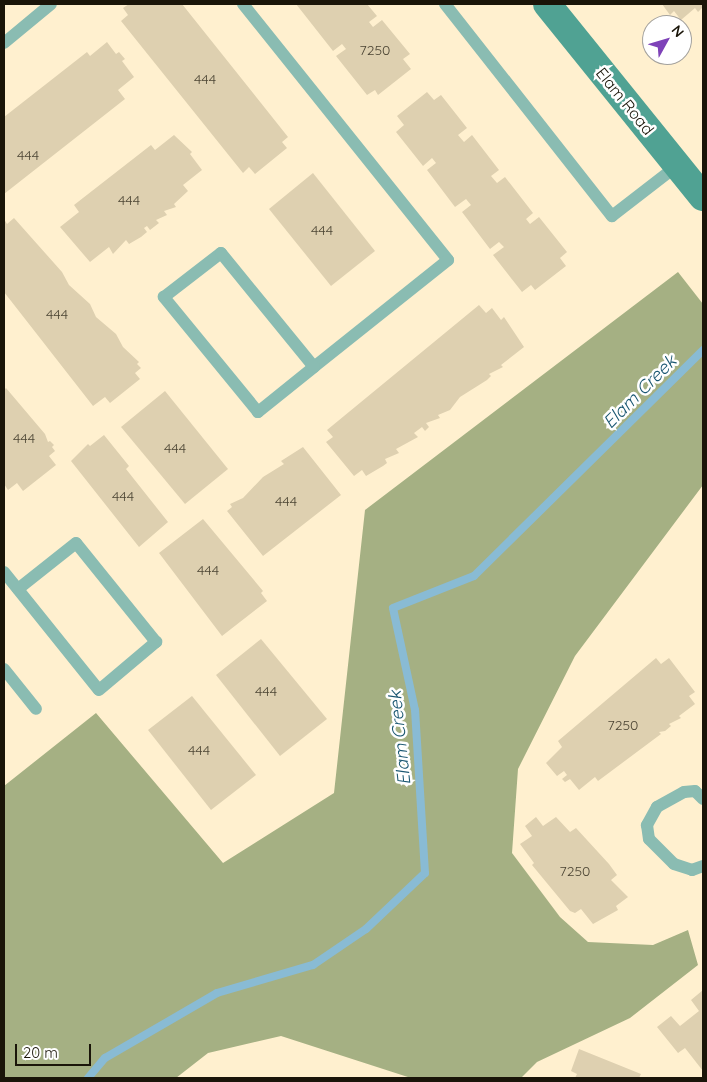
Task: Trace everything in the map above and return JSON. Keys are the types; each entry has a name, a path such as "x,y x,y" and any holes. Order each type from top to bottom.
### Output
{"main road":[{"name":"Elam Road","path":"548,4 703,197"}],"lane":[{"path":"4,43 51,4"},
{"path":"243,4 448,260 258,412 164,297 221,253 314,367"},
{"path":"445,4 612,216 678,166"},
{"path":"4,572 99,690 156,642 76,543 18,589"},
{"path":"4,669 36,710"},
{"path":"703,799 695,791 684,792 657,807 646,825 649,839 674,864 692,870 703,866"}],"green space":[{"path":"678,272 703,304 703,485 575,656 518,769 512,853 560,917 588,942 653,945 688,930 698,965 630,1018 537,1062 521,1078 411,1078 281,1036 208,1053 176,1078 4,1078 4,786 96,713 223,863 334,793 365,510"}],"building":[{"path":"129,4 182,4 288,137 282,142 287,148 255,174 249,167 243,173 121,21 128,15 123,8"},
{"path":"296,4 367,4 377,16 369,22 373,27 382,20 410,54 403,59 411,69 378,95 375,90 367,95 336,56 346,49 342,44 333,51"},
{"path":"662,4 703,4 703,7 698,12 695,8 687,15 677,15 674,11 670,15"},
{"path":"107,42 116,54 119,52 125,59 122,61 134,77 118,90 125,99 4,194 4,117 87,52 90,56"},
{"path":"427,92 434,100 441,95 467,128 458,135 464,142 472,135 499,170 491,176 497,183 505,177 533,213 526,219 530,224 539,217 567,252 560,258 566,266 535,290 531,285 522,292 493,255 504,247 499,242 490,249 462,212 471,205 466,199 455,207 427,170 436,163 432,158 423,166 396,132 404,125 397,116"},
{"path":"174,135 192,152 190,154 202,170 183,185 188,191 174,204 176,207 164,211 167,215 156,220 159,223 150,230 147,226 144,228 147,232 129,244 126,240 113,254 109,247 90,262 60,227 79,212 74,205 151,145 155,150"},
{"path":"313,173 375,251 331,286 269,209"},
{"path":"14,218 62,272 69,285 90,304 96,317 116,334 123,347 139,362 137,364 141,368 135,373 140,379 110,403 105,397 93,406 4,292 4,219 7,224"},
{"path":"479,305 486,313 492,308 501,320 504,317 524,347 501,365 503,367 489,374 491,376 487,380 460,397 450,410 438,415 440,418 426,423 429,427 425,431 422,427 414,433 418,437 396,449 399,453 385,459 387,463 366,476 362,470 354,476 326,442 333,437 327,430"},
{"path":"6,388 45,434 48,442 50,441 54,445 52,447 55,451 49,456 56,465 23,491 17,483 8,490 4,484 4,390"},
{"path":"165,391 228,469 185,504 121,427"},
{"path":"104,435 129,466 126,469 168,522 139,547 71,461 88,444 90,446"},
{"path":"303,447 341,495 263,556 227,511 232,507 230,504 243,498 263,477 284,464 281,461"},
{"path":"203,519 263,591 261,593 267,601 222,636 159,553"},
{"path":"261,639 327,719 280,756 216,675"},
{"path":"656,658 661,664 669,658 695,692 689,696 695,704 679,716 681,718 669,724 671,726 665,731 659,732 661,734 598,781 595,777 579,790 570,779 565,782 562,779 567,775 564,771 557,776 546,763 562,747 558,741"},
{"path":"192,696 256,775 211,810 148,730"},
{"path":"536,817 543,826 556,817 570,832 576,828 609,864 617,875 611,880 628,897 616,906 618,910 593,924 581,909 575,913 570,911 532,865 534,863 520,844 532,836 525,826"},
{"path":"703,990 703,1071 685,1048 678,1053 657,1027 671,1016 680,1026 699,1011 691,1000"},
{"path":"579,1049 641,1074 639,1078 575,1078 577,1074 571,1071"}],"waterway":[{"name":"Elam Creek","path":"88,1078 105,1058 217,993 313,965 366,929 425,873 415,710 393,608 474,576 703,350"}]}
